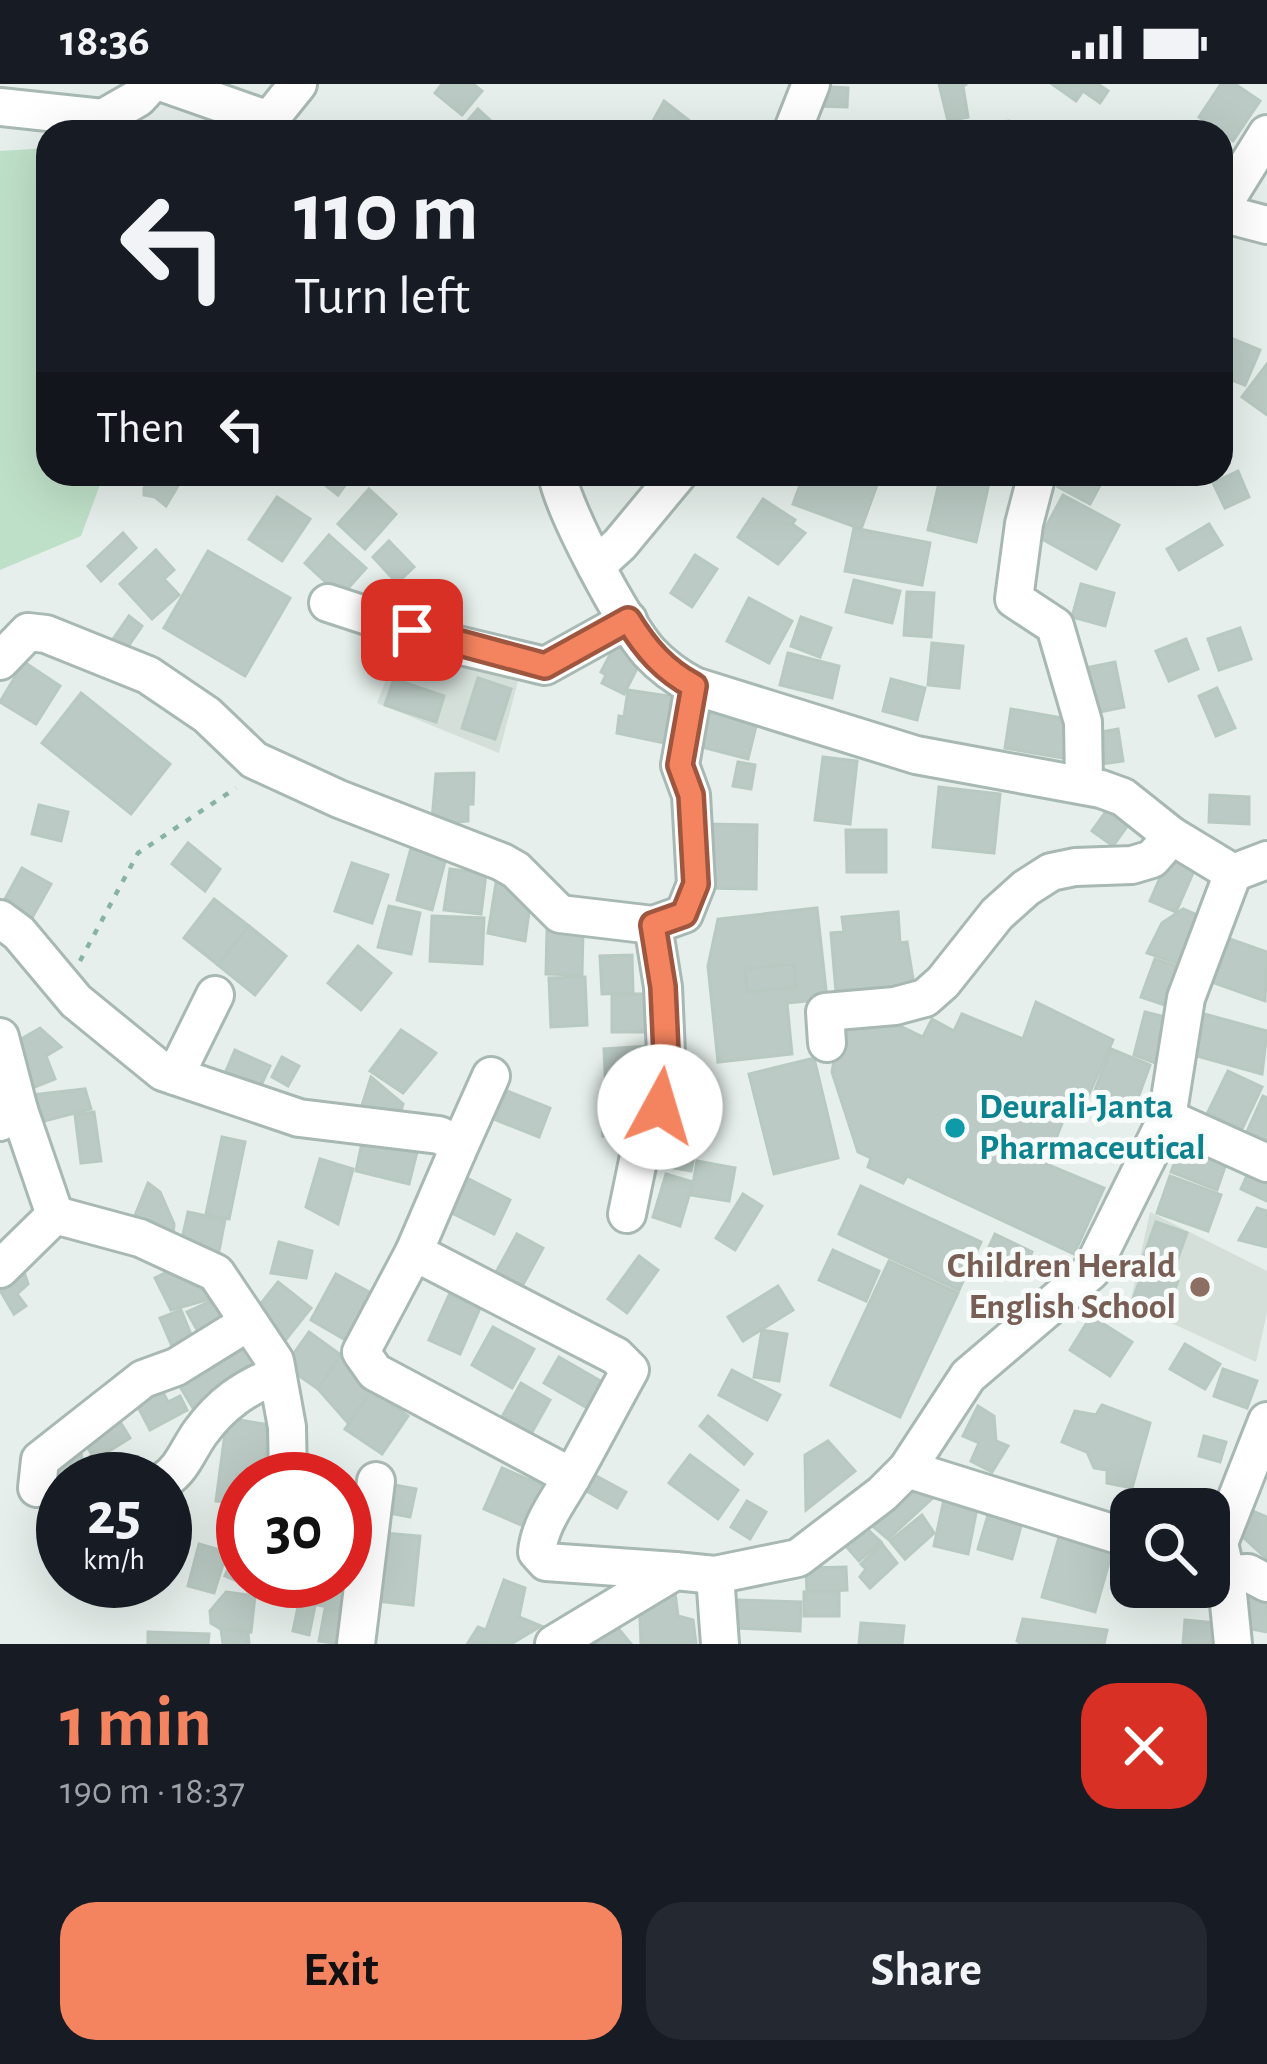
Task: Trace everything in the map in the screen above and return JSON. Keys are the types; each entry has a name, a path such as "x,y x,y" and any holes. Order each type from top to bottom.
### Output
{"street":[{"path":"0,107 103,118 138,98 151,84"},
{"path":"166,84 259,120"},
{"path":"277,120 298,84"},
{"path":"798,120 811,84"},
{"path":"1233,191 1267,134"},
{"path":"1233,215 1267,225"},
{"path":"414,1252 616,1356 630,1370 541,1532 537,1552 545,1562 716,1575 798,1558 882,1494 907,1469 968,1376 1091,1271 1167,1118 1186,998 1250,866 1172,836 1123,797 1084,784 916,755 694,686 646,649 596,566 559,486"},
{"path":"596,566 668,486"},
{"path":"1033,486 1014,599 1055,626 1083,722 1084,784"},
{"path":"328,603 453,644 545,666 628,620"},
{"path":"0,661 28,632 46,634 148,675 207,715 254,760 502,862 560,914 653,925 684,914 696,884 691,795 680,765 694,686"},
{"path":"827,1043 825,1012 896,1006 925,998 944,982 997,914 1052,872 1152,859 1172,836"},
{"path":"0,919 20,933 98,1020 163,1072 299,1118 439,1135 457,1152"},
{"path":"627,1214 646,1122 660,1107 666,1053 663,987 653,925"},
{"path":"175,1076 214,995"},
{"path":"0,1037 10,1116 55,1215"},
{"path":"491,1076 414,1252 361,1352 375,1372 572,1477"},
{"path":"1167,1118 1267,1162"},
{"path":"0,1269 55,1215"},
{"path":"55,1215 140,1238 216,1273 275,1360 287,1452"},
{"path":"50,1452 143,1379 176,1367 248,1324"},
{"path":"189,1452 228,1400 277,1375"},
{"path":"1230,1521 1267,1421"},
{"path":"907,1469 1110,1532"},
{"path":"356,1644 376,1481"},
{"path":"1230,1561 1267,1582"},
{"path":"554,1644 675,1571"},
{"path":"716,1575 720,1644"},
{"path":"1227,1608 1233,1644"}],"path":[{"path":"64,986 138,853 236,788 248,777 254,760"}],"shaded area":[{"path":"402,637 521,670 499,753 377,703"},
{"name":"Children Herald English School","path":"1150,1212 1267,1271 1267,1313 1256,1362 1130,1304"}],"green space":[{"path":"36,149 36,486 100,486 81,536 0,570 0,151"}],"building":[{"path":"442,84 473,84 482,91 462,115 435,93"},
{"path":"939,84 967,84 963,86 968,117 948,120"},
{"path":"1052,84 1098,84 1108,91 1100,103 1083,91 1076,101"},
{"path":"1221,84 1235,84 1260,101 1233,141 1233,120 1199,117"},
{"path":"815,86 848,88 847,107 814,106"},
{"path":"664,101 688,120 654,120"},
{"path":"478,109 490,120 468,120"},
{"path":"1233,339 1260,350 1245,385 1233,380"},
{"path":"1267,364 1267,415 1242,397"},
{"path":"1238,471 1249,497 1225,508 1214,486 1233,486 1233,473"},
{"path":"178,486 166,506 144,495 144,488"},
{"path":"800,486 877,486 861,529 793,504"},
{"path":"938,486 988,486 976,542 928,530"},
{"path":"1059,486 1100,486 1090,504"},
{"path":"369,489 396,514 365,549 338,524"},
{"path":"1063,495 1119,525 1096,569 1040,538"},
{"path":"277,497 310,519 282,561 249,539"},
{"path":"763,499 795,520 792,524 805,533 778,564 738,537"},
{"path":"1209,524 1222,545 1179,570 1167,549"},
{"path":"854,528 930,543 922,585 845,571"},
{"path":"123,533 136,548 101,581 88,566"},
{"path":"329,535 366,568 341,596 305,563"},
{"path":"389,541 414,567 397,583 373,557"},
{"path":"156,550 174,570 164,579 179,595 152,619 120,584"},
{"path":"208,551 290,598 245,676 164,628"},
{"path":"695,555 717,569 692,607 671,593"},
{"path":"854,580 900,591 892,623 846,612"},
{"path":"1081,584 1114,593 1105,626 1072,617"},
{"path":"907,592 934,593 931,637 904,635"},
{"path":"749,598 792,621 769,663 727,641"},
{"path":"129,616 142,626 125,651 111,642"},
{"path":"801,617 831,628 820,657 791,646"},
{"path":"1240,628 1251,659 1219,670 1208,639"},
{"path":"1186,639 1198,669 1169,681 1156,651"},
{"path":"932,643 963,646 959,688 928,685"},
{"path":"615,645 642,659 624,694 602,683 606,675 601,672"},
{"path":"788,653 839,666 832,698 780,685"},
{"path":"24,662 60,686 36,724 0,702"},
{"path":"1115,662 1124,707 1095,713 1086,668"},
{"path":"478,678 511,689 495,739 462,728"},
{"path":"394,679 444,696 436,722 385,705"},
{"path":"891,679 925,688 917,720 883,711"},
{"path":"1217,688 1235,728 1216,736 1199,696"},
{"path":"628,690 675,697 669,744 617,733"},
{"path":"81,693 170,764 131,814 42,743"},
{"path":"696,703 758,718 748,759 686,743"},
{"path":"1011,709 1073,720 1074,760 1005,748"},
{"path":"1118,729 1123,761 1101,764 1096,733"},
{"path":"823,757 857,761 850,824 815,820"},
{"path":"738,762 755,765 751,789 733,786"},
{"path":"474,773 473,804 468,804 468,821 458,822 458,837 432,820 436,774"},
{"path":"939,787 1000,794 994,853 933,847"},
{"path":"1210,795 1249,797 1249,824 1209,822"},
{"path":"39,805 68,812 61,841 32,834"},
{"path":"1107,810 1128,825 1113,846 1092,831"},
{"path":"705,824 757,825 756,889 704,888"},
{"path":"846,830 886,830 886,872 847,872"},
{"path":"414,837 449,847 432,910 397,900"},
{"path":"188,843 220,869 205,891 172,864"},
{"path":"1170,855 1196,866 1176,912 1150,901"},
{"path":"352,863 388,875 372,923 335,911"},
{"path":"22,868 51,884 28,925 0,908"},
{"path":"450,869 486,874 481,914 444,910"},
{"path":"496,883 519,890 518,900 530,905 525,941 488,933"},
{"path":"214,899 249,926 218,965 184,938"},
{"path":"389,906 420,913 411,954 378,947"},
{"path":"817,908 827,999 787,1003 792,1054 718,1062 708,966 718,919"},
{"path":"1183,909 1202,917 1185,966 1147,953 1162,923"},
{"path":"898,912 900,943 907,942 914,985 836,992 831,933 844,932 842,917"},
{"path":"432,916 484,918 482,964 430,961"},
{"path":"249,926 286,956 255,995 218,965"},
{"path":"547,929 583,930 582,975 546,974"},
{"path":"1224,937 1267,952 1265,1001 1209,981"},
{"path":"358,946 391,973 361,1010 328,983"},
{"path":"632,955 633,993 602,994 600,956"},
{"path":"1155,959 1184,969 1171,1007 1141,997"},
{"path":"794,964 796,987 747,992 745,969"},
{"path":"585,977 587,1025 551,1027 549,978"},
{"path":"612,994 654,994 654,1032 612,1032"},
{"name":"Deurali-Janta Pharmaceutical","path":"1036,1002 1113,1040 1085,1103 1072,1098 1046,1164 1104,1188 1074,1254 907,1176 903,1183 868,1167 871,1158 858,1152 832,1072 835,1055 840,1057 845,1022 881,1017 923,1037 932,1019 954,1031 962,1014 1023,1039"},
{"path":"1145,1012 1173,1019 1166,1067 1134,1055"},
{"path":"1197,1012 1267,1031 1262,1074 1186,1053"},
{"path":"40,1028 61,1047 46,1056 55,1079 25,1091 16,1042"},
{"path":"401,1030 436,1053 403,1093 370,1071"},
{"path":"649,1046 652,1090 606,1093 604,1049"},
{"path":"1111,1049 1150,1065 1135,1106 1095,1090"},
{"path":"235,1050 270,1066 257,1094 223,1078"},
{"path":"282,1057 299,1066 288,1086 272,1077"},
{"path":"814,1058 838,1158 774,1174 749,1074"},
{"path":"699,1067 713,1087 692,1103 677,1083"},
{"path":"1228,1071 1262,1087 1242,1129 1208,1112"},
{"path":"371,1077 403,1104 396,1127 357,1121"},
{"path":"85,1089 91,1109 37,1123 31,1095"},
{"path":"507,1091 550,1108 539,1137 496,1120"},
{"path":"1263,1096 1267,1098 1267,1146 1245,1136"},
{"path":"634,1097 637,1133 603,1136 600,1101"},
{"path":"94,1112 101,1161 81,1163 75,1115"},
{"path":"668,1112 702,1118 691,1171 658,1165"},
{"path":"222,1137 245,1142 229,1219 206,1214"},
{"path":"363,1138 417,1152 409,1184 356,1171"},
{"path":"1184,1139 1230,1152 1217,1190 1171,1172"},
{"path":"320,1159 353,1169 338,1224 306,1207"},
{"path":"697,1161 735,1168 729,1201 691,1195"},
{"path":"1252,1164 1267,1171 1267,1201 1241,1189"},
{"path":"457,1173 510,1200 494,1234 440,1207"},
{"path":"666,1174 693,1182 680,1226 653,1217"},
{"path":"1170,1176 1221,1195 1208,1231 1157,1213"},
{"path":"148,1183 160,1192 174,1224 173,1237 130,1228"},
{"path":"861,1186 981,1242 959,1290 839,1234"},
{"path":"743,1194 762,1206 735,1250 716,1238"},
{"path":"1257,1208 1267,1211 1267,1247 1239,1240"},
{"path":"188,1212 225,1220 218,1256 180,1248"},
{"path":"1156,1222 1187,1233 1175,1266 1144,1255"},
{"path":"517,1234 543,1248 520,1290 494,1276"},
{"path":"995,1234 1032,1252 1019,1279 982,1262"},
{"path":"279,1242 312,1251 306,1278 271,1273"},
{"path":"833,1250 879,1271 866,1301 819,1280"},
{"path":"639,1256 658,1270 627,1313 608,1299"},
{"path":"20,1260 28,1284 17,1294 26,1306 14,1314 0,1290"},
{"path":"889,1261 958,1293 900,1417 831,1385"},
{"path":"177,1267 213,1282 210,1299 171,1310 155,1278"},
{"path":"1144,1269 1178,1281 1166,1314 1132,1302"},
{"path":"336,1274 373,1294 347,1341 311,1320"},
{"path":"278,1282 311,1308 284,1342 251,1316"},
{"path":"778,1286 793,1310 743,1341 728,1317"},
{"path":"449,1295 480,1308 460,1354 429,1340"},
{"path":"218,1298 231,1327 204,1342 187,1312"},
{"path":"181,1310 198,1352 178,1360 160,1318"},
{"path":"1091,1316 1132,1342 1110,1376 1070,1350"},
{"path":"493,1327 534,1349 512,1388 472,1365"},
{"path":"762,1330 787,1334 779,1381 754,1377"},
{"path":"309,1332 341,1355 318,1389 285,1366"},
{"path":"238,1338 263,1369 196,1413 173,1375"},
{"path":"1185,1344 1220,1364 1205,1389 1170,1369"},
{"path":"341,1355 372,1390 349,1424 318,1389"},
{"path":"559,1357 604,1383 589,1409 544,1383"},
{"path":"1223,1369 1257,1381 1247,1408 1214,1396"},
{"path":"732,1370 780,1395 767,1420 719,1395"},
{"path":"521,1383 550,1400 531,1434 502,1417"},
{"path":"159,1385 168,1402 180,1396 187,1410 150,1430 134,1399"},
{"path":"372,1390 408,1416 382,1454 345,1429"},
{"path":"1102,1405 1150,1423 1132,1488 1107,1483 1107,1470 1094,1468 1087,1452 1062,1442 1075,1411 1096,1415"},
{"path":"978,1406 994,1416 996,1441 1008,1446 992,1472 971,1461 979,1443 963,1436"},
{"path":"116,1415 130,1438 108,1452 90,1452 81,1436"},
{"path":"708,1416 752,1454 744,1464 700,1426"},
{"path":"227,1418 270,1425 266,1452 222,1452"},
{"path":"1204,1436 1226,1442 1220,1462 1199,1456"},
{"path":"828,1441 855,1471 806,1510 805,1455"},
{"path":"690,1455 738,1490 718,1519 669,1483"},
{"path":"502,1468 544,1486 526,1527 484,1509"},
{"path":"589,1472 626,1492 617,1508 581,1488"},
{"path":"919,1479 937,1494 888,1539 870,1524"},
{"path":"389,1484 416,1489 410,1517 384,1512"},
{"path":"946,1490 979,1498 968,1554 934,1546"},
{"path":"747,1501 766,1512 750,1539 731,1527"},
{"path":"991,1505 1024,1515 1012,1559 978,1549"},
{"path":"1243,1507 1267,1517 1267,1559 1233,1528"},
{"path":"922,1515 934,1533 905,1559 890,1541"},
{"path":"864,1526 881,1542 859,1561 845,1545"},
{"path":"1061,1530 1110,1544 1095,1612 1042,1597"},
{"path":"384,1533 420,1536 413,1605 376,1601"},
{"path":"199,1544 216,1549 214,1593 192,1587"},
{"path":"882,1544 897,1563 870,1588 860,1577 866,1569 861,1564"},
{"path":"846,1567 847,1590 807,1592 806,1568"},
{"path":"504,1580 525,1588 519,1617 541,1626 511,1644 468,1643 478,1627 486,1630"},
{"path":"804,1592 839,1592 839,1616 804,1616"},
{"path":"1248,1592 1267,1595 1267,1632 1242,1627"},
{"path":"675,1593 678,1616 693,1620 696,1644 641,1644 639,1594"},
{"path":"736,1600 801,1602 800,1631 735,1628"},
{"path":"216,1604 216,1608 254,1608 251,1632 221,1629 211,1623 210,1611"},
{"path":"298,1608 315,1608 309,1635 293,1631"},
{"path":"325,1609 353,1613 342,1644 319,1641"},
{"path":"1023,1619 1107,1630 1104,1644 1021,1644 1017,1641"},
{"path":"1185,1620 1218,1623 1216,1644 1183,1644"},
{"path":"613,1622 631,1644 580,1644"},
{"path":"861,1623 904,1626 902,1644 859,1644"},
{"path":"221,1629 248,1632 249,1644 223,1644"},
{"path":"148,1632 209,1634 208,1644 148,1644"}],"place":[{"name":"Deurali-Janta Pharmaceutical","path":"955,1128"},
{"name":"Children Herald English School","path":"1200,1287"}],"route":[{"path":"412,630 545,666 628,620 646,649 694,686 680,765 691,795 696,884 684,914 653,925 663,987 666,1053 660,1107"}]}
